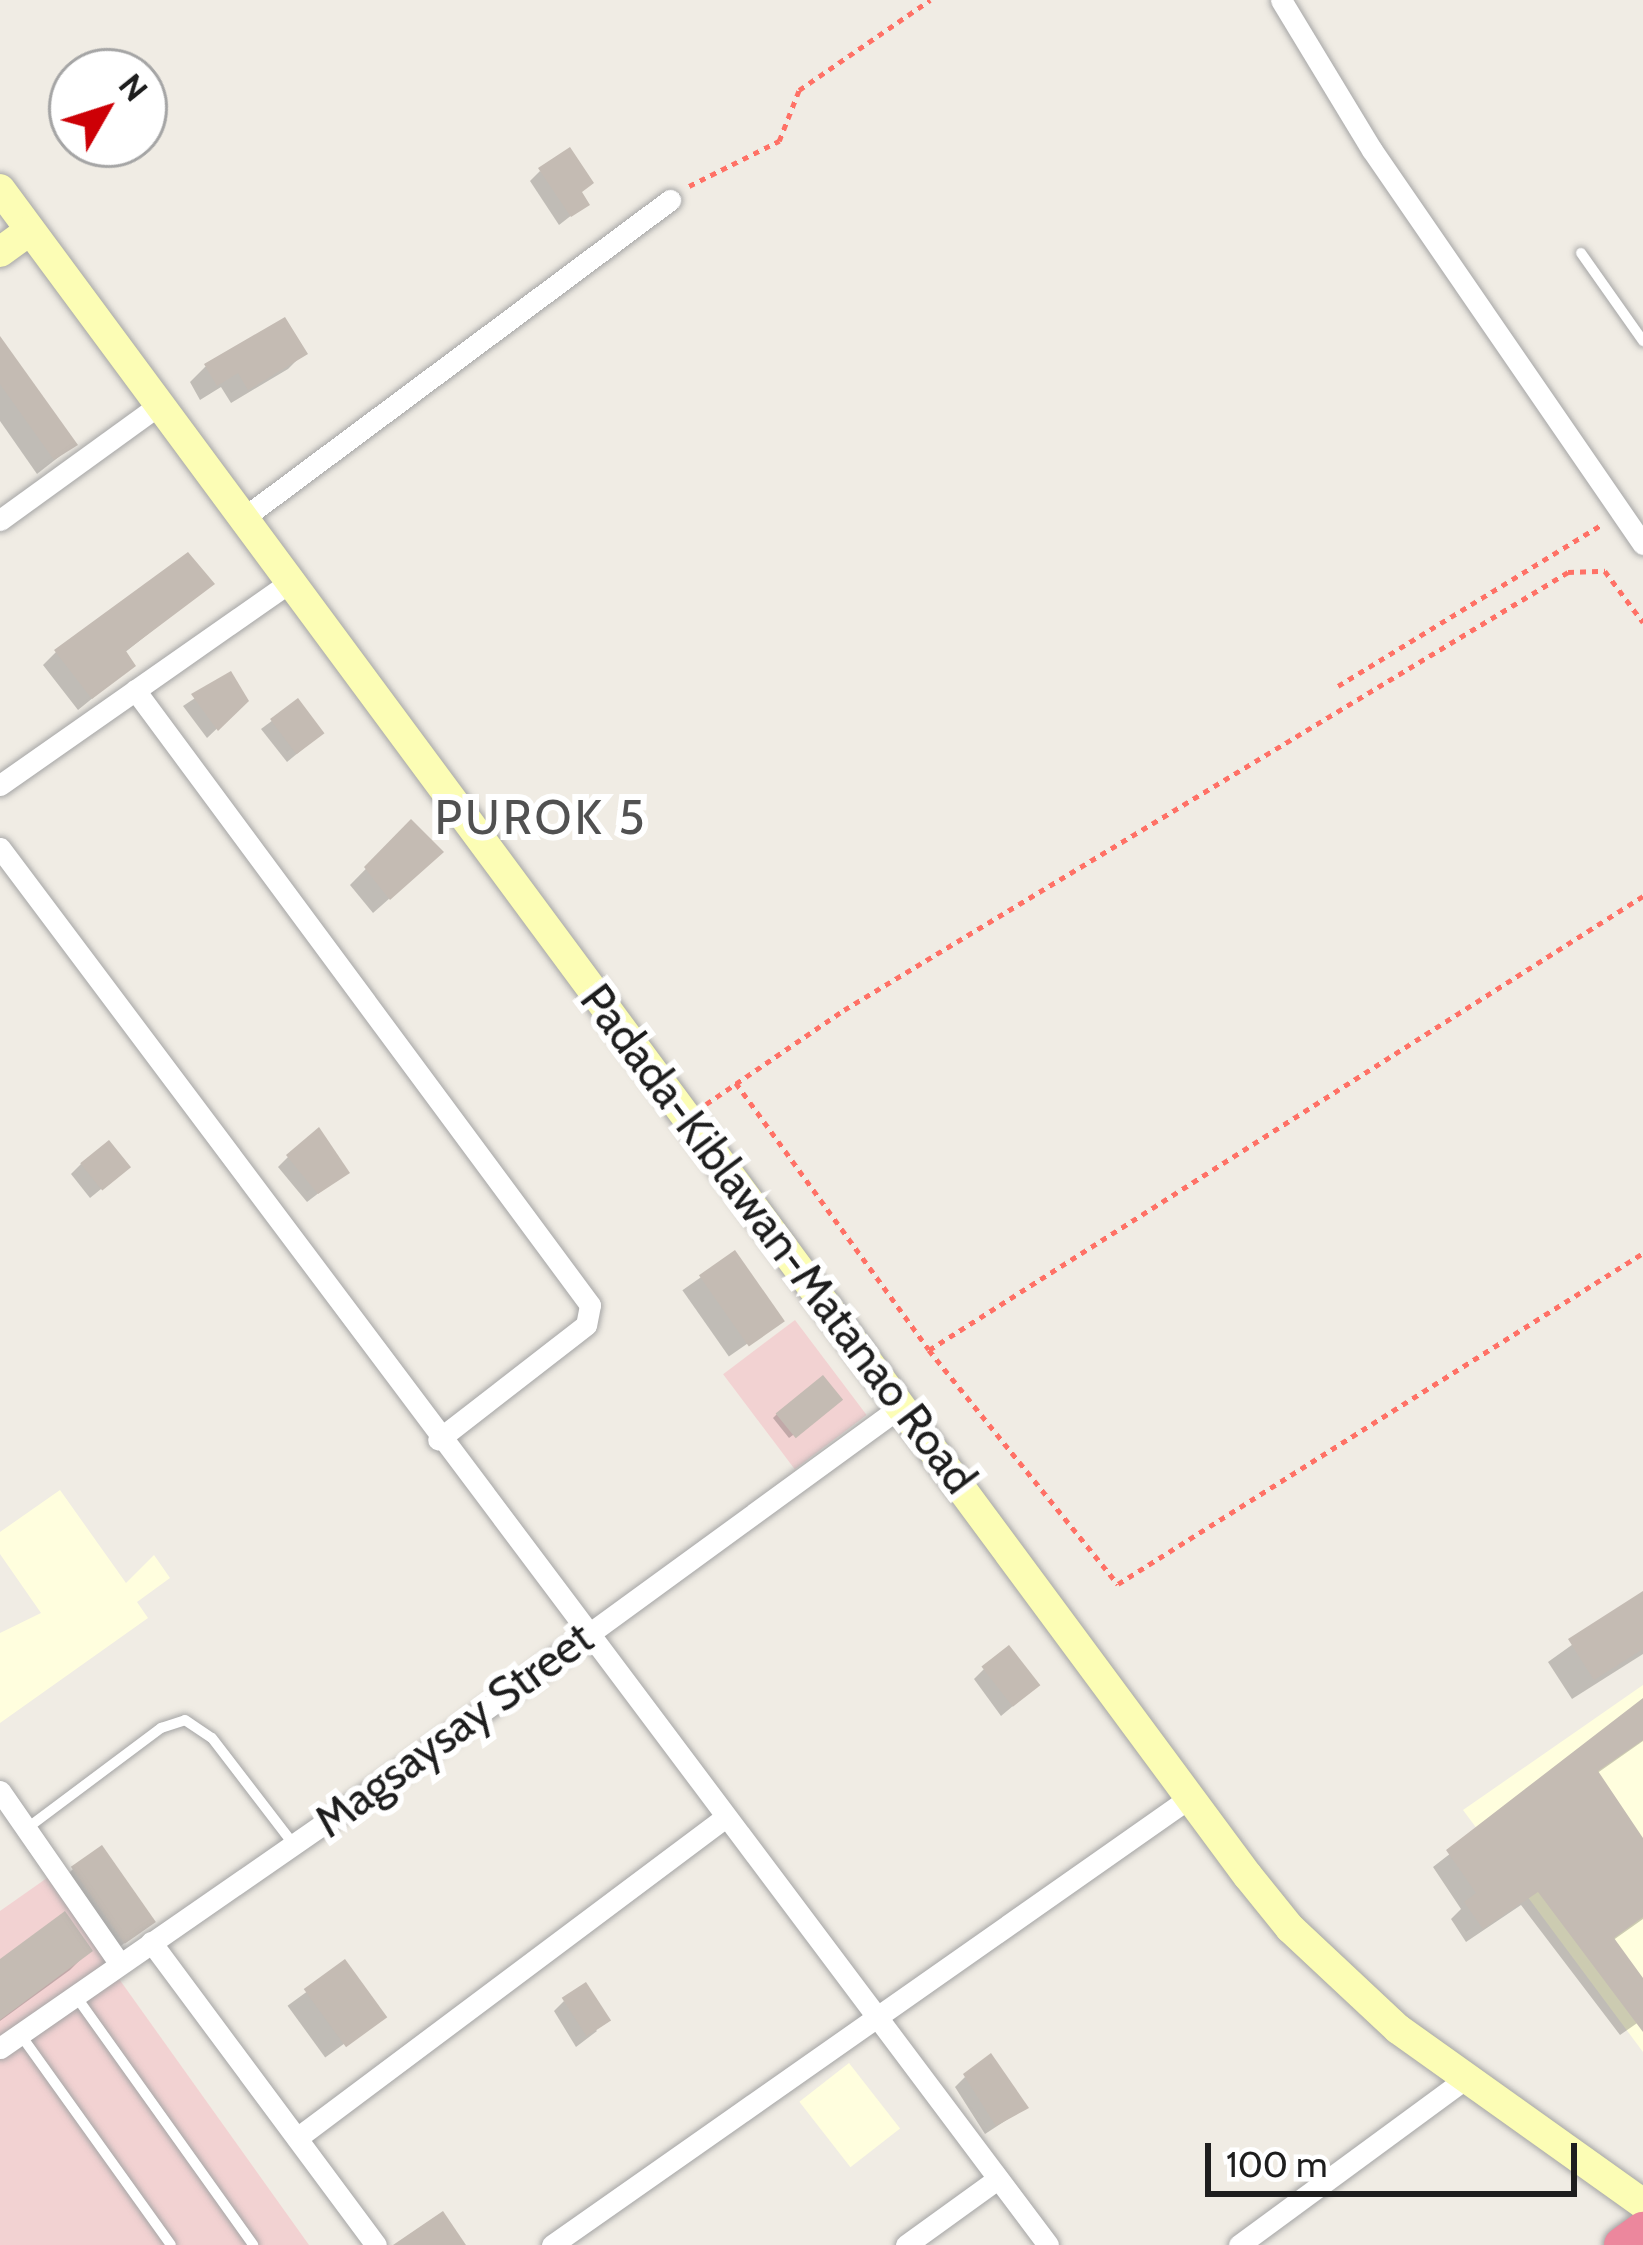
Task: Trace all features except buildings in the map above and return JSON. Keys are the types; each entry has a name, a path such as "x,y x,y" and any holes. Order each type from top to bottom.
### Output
{"highway":[{"path":"1622,2245 1643,2230"}],"main road":[{"name":"Padada-Kiblawan-Matanao Road","path":"0,189 1290,1928 1463,2080 1643,2204"},
{"path":"0,251 30,230"}],"street":[{"path":"1281,0 1372,150 1643,544"},
{"path":"242,519 670,200"},
{"path":"0,520 159,405"},
{"path":"0,785 289,583"},
{"path":"135,690 590,1305 586,1325 438,1440"},
{"path":"0,848 438,1440 1048,2245"},
{"name":"Magsaysay Street","path":"0,2048 294,1845 903,1406"},
{"path":"0,1791 119,1963"},
{"path":"552,2245 1192,1796"},
{"path":"297,2138 724,1820"},
{"path":"151,1942 376,2245"},
{"path":"1239,2245 1463,2080"},
{"path":"906,2245 996,2180"}],"lane":[{"path":"1581,253 1643,341"},
{"path":"26,1829 160,1727 185,1720 212,1738 294,1845"},
{"path":"74,1995 254,2245"},
{"path":"20,2034 168,2241 154,2245"}],"path":[{"path":"670,200 711,170 778,141 799,90 930,0"},
{"path":"1338,686 1621,513"},
{"path":"687,1118 945,947 1568,572 1605,571 1643,622"},
{"path":"929,1350 1643,896"},
{"path":"736,1083 929,1350 1118,1584 1643,1253"}],"shaded area":[{"path":"795,1320 867,1415 795,1469 723,1374"},
{"path":"60,1490 126,1583 154,1555 170,1578 137,1602 148,1618 0,1723 0,1633 41,1613 0,1554 0,1532"},
{"path":"1643,1685 1643,2052 1463,1810"},
{"path":"47,1878 309,2245 0,2245 0,1911"},
{"path":"849,2063 900,2128 850,2167 799,2102"}],"district":[{"name":"PUROK 5","path":"541,818"}]}
